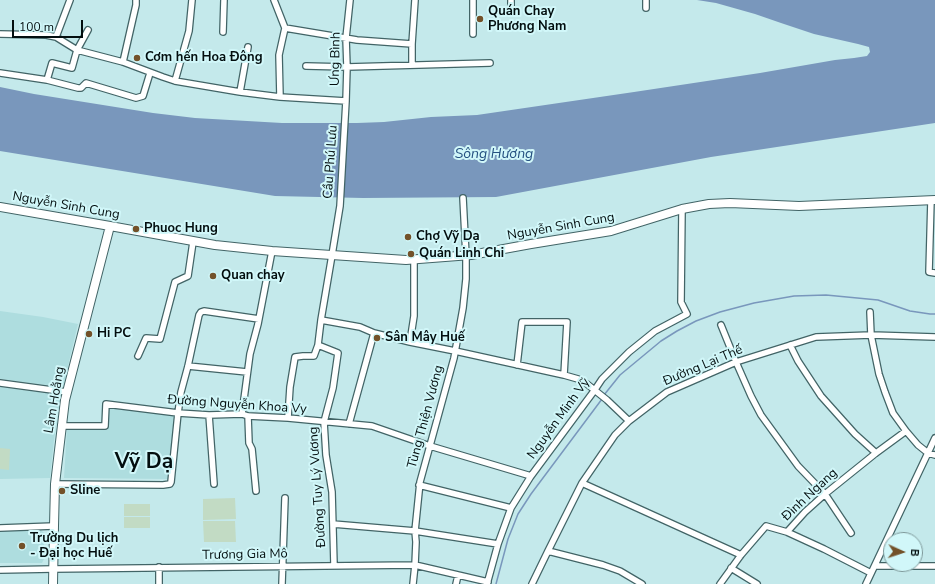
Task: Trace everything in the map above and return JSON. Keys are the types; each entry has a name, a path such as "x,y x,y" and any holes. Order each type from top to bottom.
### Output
{"main road":[{"name":"Nguyễn Sinh Cung","path":"0,207 216,245 272,251 414,260 466,256 611,231 682,209 709,204 730,203 799,206 933,200"},
{"name":"Lâm Hoằng","path":"53,584 55,484 61,426 67,392 110,226"}],"street":[{"path":"56,37 70,0"},
{"path":"123,62 136,0"},
{"path":"175,81 189,31 192,0"},
{"path":"223,32 224,0"},
{"path":"274,0 285,28 279,55 280,98"},
{"name":"Ưng Bình","path":"345,119 347,67 346,38 350,0"},
{"path":"412,65 415,0"},
{"path":"473,0 473,34"},
{"path":"511,0 511,7"},
{"path":"646,0 646,8"},
{"path":"285,28 357,40 412,44"},
{"path":"47,80 52,63 72,68 77,50 88,30"},
{"path":"1,36 46,35 56,37 77,50 123,62 175,81 280,98 346,101"},
{"path":"240,92 248,47"},
{"path":"306,66 347,67 490,63"},
{"path":"0,72 47,80 78,88 81,88 86,83 136,98 143,96 150,72"},
{"name":"Cầu Phú Lưu","path":"332,255 340,206 345,119"},
{"name":"Tùng Thiện Vương","path":"413,584 416,542 415,531 419,485 455,351 463,308 466,256 464,198"},
{"path":"933,200 930,272 935,272"},
{"name":"Nguyễn Minh Vỹ","path":"488,583 498,544 510,508 531,476 597,392 602,379 629,352 655,331 687,314 681,302 682,209"},
{"path":"138,356 146,338 160,339 175,282 188,276 193,242"},
{"path":"242,414 250,354 255,339 272,251"},
{"path":"288,418 290,387 295,357 314,356 318,345 332,255"},
{"path":"410,342 414,316 414,260"},
{"path":"55,484 169,484 171,482 178,413 199,315 204,311 259,319"},
{"path":"870,312 871,335 879,374 893,413 918,445 928,453 935,456"},
{"path":"321,320 360,327 374,333 410,342 578,379 587,384 607,400 628,421"},
{"path":"517,365 522,322 567,322 564,375"},
{"path":"721,325 751,396 765,420 798,466 825,494 851,533"},
{"path":"349,424 374,333"},
{"name":"Đường Lại Thế","path":"532,584 582,484 615,435 628,421 667,392 736,362 816,337 871,335 935,337"},
{"name":"Đường Tuy Lý Vương","path":"318,345 338,353 333,388 324,422 326,455 332,492 334,565"},
{"path":"790,345 798,361 821,396 855,434 876,453"},
{"path":"188,366 247,372"},
{"path":"0,383 67,392"},
{"name":"Đường Nguyễn Khoa Vy","path":"61,426 105,426 106,404 178,413 209,415 242,414 248,416 288,418 372,426 430,446 531,476"},
{"path":"209,415 214,484"},
{"path":"248,416 249,443 252,449 256,491"},
{"name":"Đình Ngang","path":"720,584 741,555 766,526 787,532 805,512 825,494 906,431"},
{"path":"866,584 935,438"},
{"path":"582,484 741,555"},
{"path":"419,485 510,508"},
{"path":"282,584 285,498"},
{"path":"333,524 415,531 498,544"},
{"path":"0,528 54,526"},
{"path":"787,532 871,572"},
{"path":"548,551 620,571 642,584"},
{"name":"Trương Gia Mô","path":"0,570 415,565 488,583"},
{"path":"875,566 935,566"},
{"path":"159,567 159,584"},
{"path":"731,568 757,584"},
{"path":"456,584 458,575"}],"shaded area":[{"path":"0,311 78,324 63,387 0,379"},
{"path":"0,387 61,395 50,478 0,479"},
{"path":"109,408 174,415 168,479 64,478 67,429 108,430"},
{"name":"Trường Du lịch - Đại học Huế","path":"41,530 44,533 44,559 42,563 0,563 0,531"}],"green space":[{"path":"0,448 10,449 9,470 0,469"},
{"path":"235,498 236,519 203,520 203,499"},
{"path":"124,504 150,504 150,516 124,516"},
{"path":"124,517 150,517 150,528 124,528"},
{"path":"203,521 235,521 236,542 204,542"}],"water":[{"name":"Sông Hương","path":"697,0 935,0 935,123 711,157 496,197 363,198 275,196 0,151 0,87 34,94 153,113 195,118 282,123 384,122 431,117 477,115 867,56 870,52 869,47 814,34 755,14 716,3"}],"waterway":[{"path":"604,395 620,375 661,341 677,331 696,321 720,312 754,303 794,296 826,295 878,300 910,311 935,314"},
{"path":"496,584 508,539 518,514 531,494 602,399"}],"place":[{"name":"Quán Chay Phương Nam","path":"480,19"},
{"name":"Cơm hến Hoa Đông","path":"137,58"},
{"name":"Phuoc Hung","path":"136,229"},
{"name":"Chợ Vỹ Dạ","path":"408,237"},
{"name":"Quán Linh Chi","path":"411,254"},
{"name":"Quan chay","path":"213,276"},
{"name":"Hi PC","path":"89,334"},
{"name":"Sân Mây Huế","path":"377,338"},
{"name":"Sline","path":"62,491"},
{"name":"Trường Du lịch - Đại học Huế","path":"22,546"}],"district":[{"name":"Vỹ Dạ","path":"144,463"}]}
